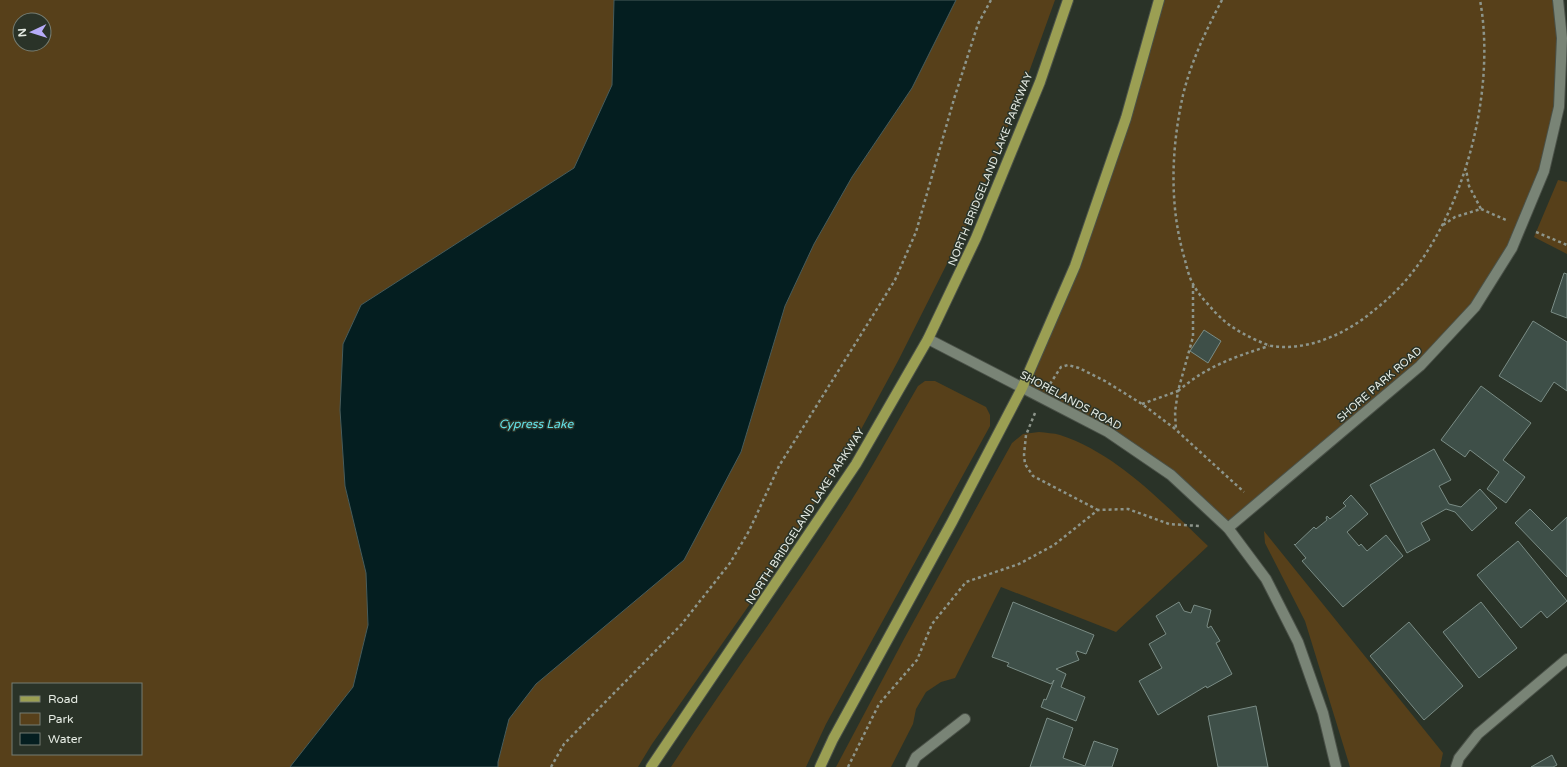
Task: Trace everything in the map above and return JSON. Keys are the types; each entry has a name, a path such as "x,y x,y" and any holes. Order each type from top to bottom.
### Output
{"main road":[{"name":"NORTH BRIDGELAND LAKE PARKWAY","path":"652,767 856,464 928,339 976,238 1040,82 1068,0"},
{"path":"820,767 833,739 952,522 1022,388 1075,266 1126,118 1159,0"}],"street":[{"name":"SHORE PARK ROAD","path":"1228,528 1420,366 1475,307 1512,248 1544,171 1559,107 1562,38 1558,0"},
{"name":"SHORELANDS ROAD","path":"928,339 1108,432 1172,475 1228,528 1266,579 1298,642 1323,713 1336,767"},
{"path":"1456,767 1459,758 1478,734 1567,659"},
{"path":"911,767 916,757 965,719"}],"path":[{"path":"551,767 564,744 681,625 730,563 749,531 779,466 895,280 916,232 954,98 978,24 991,0"},
{"path":"1176,431 1175,412 1178,391 1193,337 1193,284 1179,239 1174,189 1174,163 1183,94 1194,58 1222,0"},
{"path":"1193,284 1226,324 1244,335 1270,346 1287,347 1312,344 1334,336 1357,324 1397,290 1420,260 1442,226 1466,168 1480,107 1484,42 1480,0"},
{"path":"1442,226 1455,218 1481,209 1469,186 1466,168"},
{"path":"1142,404 1178,391 1193,378 1212,366 1231,358 1270,346"},
{"path":"1228,528 1169,524 1128,509 1098,510 1033,476 1025,464 1026,435 1042,398 1054,375 1061,367 1068,365 1105,381 1142,404 1176,431 1256,503"},
{"path":"848,767 878,704 917,660 932,624 966,582 1019,564 1054,545 1098,510"}],"green space":[{"path":"0,0 614,0 612,85 574,168 361,305 343,344 340,410 345,486 366,573 368,625 353,687 290,767 0,767"},
{"path":"956,0 1055,0 1020,97 974,210 898,361 858,435 752,601 652,744 638,767 498,767 509,719 536,684 684,560 741,452 785,306 814,244 852,177 912,88"},
{"path":"1159,0 1558,0 1559,107 1544,171 1512,248 1475,307 1420,366 1228,528 1171,471 1022,388 1075,266"},
{"path":"1558,180 1567,182 1567,254 1534,237"},
{"path":"925,381 935,381 986,407 990,415 990,426 826,724 806,767 671,767 790,594 866,476 918,386"},
{"path":"1039,432 1058,434 1102,455 1140,482 1208,546 1116,632 1001,587 955,678 941,682 926,692 916,709 913,724 891,767 836,767 904,639 1012,443 1023,434"},
{"path":"1264,531 1443,753 1440,767 1350,767 1305,621 1265,543"}],"water":[{"name":"Cypress Lake","path":"614,0 956,0 912,88 852,177 814,244 785,306 741,452 684,560 536,684 509,719 498,767 290,767 353,687 368,625 366,573 345,486 340,410 343,344 361,305 574,168 612,85"}],"building":[{"path":"1564,273 1567,274 1567,318 1551,312"},
{"path":"1533,321 1567,342 1567,391 1554,382 1541,402 1499,376"},
{"path":"1204,330 1221,341 1208,363 1190,351"},
{"path":"1481,386 1531,423 1503,460 1525,477 1506,503 1487,489 1499,472 1470,450 1465,457 1441,440"},
{"path":"1434,449 1451,480 1439,486 1449,504 1461,507 1480,489 1497,508 1472,531 1455,512 1446,509 1421,523 1430,540 1407,553 1370,485"},
{"path":"1351,495 1368,514 1347,532 1359,546 1361,544 1367,551 1386,535 1403,556 1343,607 1302,561 1306,558 1294,544 1295,545 1314,527 1316,529 1327,520 1327,516 1330,519 1346,506 1343,503"},
{"path":"1530,509 1552,531 1567,517 1567,577 1515,523"},
{"path":"1518,541 1567,601 1547,618 1541,611 1521,628 1477,575"},
{"path":"1013,602 1094,635 1086,654 1077,651 1076,653 1079,660 1056,669 1066,674 1061,687 1085,697 1076,721 1041,707 1044,699 1046,700 1054,680 1051,684 1007,666 1009,663 992,657"},
{"path":"1179,602 1184,611 1191,613 1194,605 1211,610 1207,626 1208,628 1211,626 1220,641 1216,643 1232,674 1207,688 1206,686 1158,715 1139,681 1162,668 1149,644 1166,634 1156,616"},
{"path":"1481,602 1517,648 1479,678 1443,632"},
{"path":"1409,622 1463,686 1424,720 1370,656"},
{"path":"1256,706 1268,767 1218,767 1208,716"},
{"path":"1047,718 1073,728 1063,758 1085,766 1094,741 1118,749 1112,767 1030,767"},
{"path":"1552,755 1557,765 1553,767 1531,767"}]}
